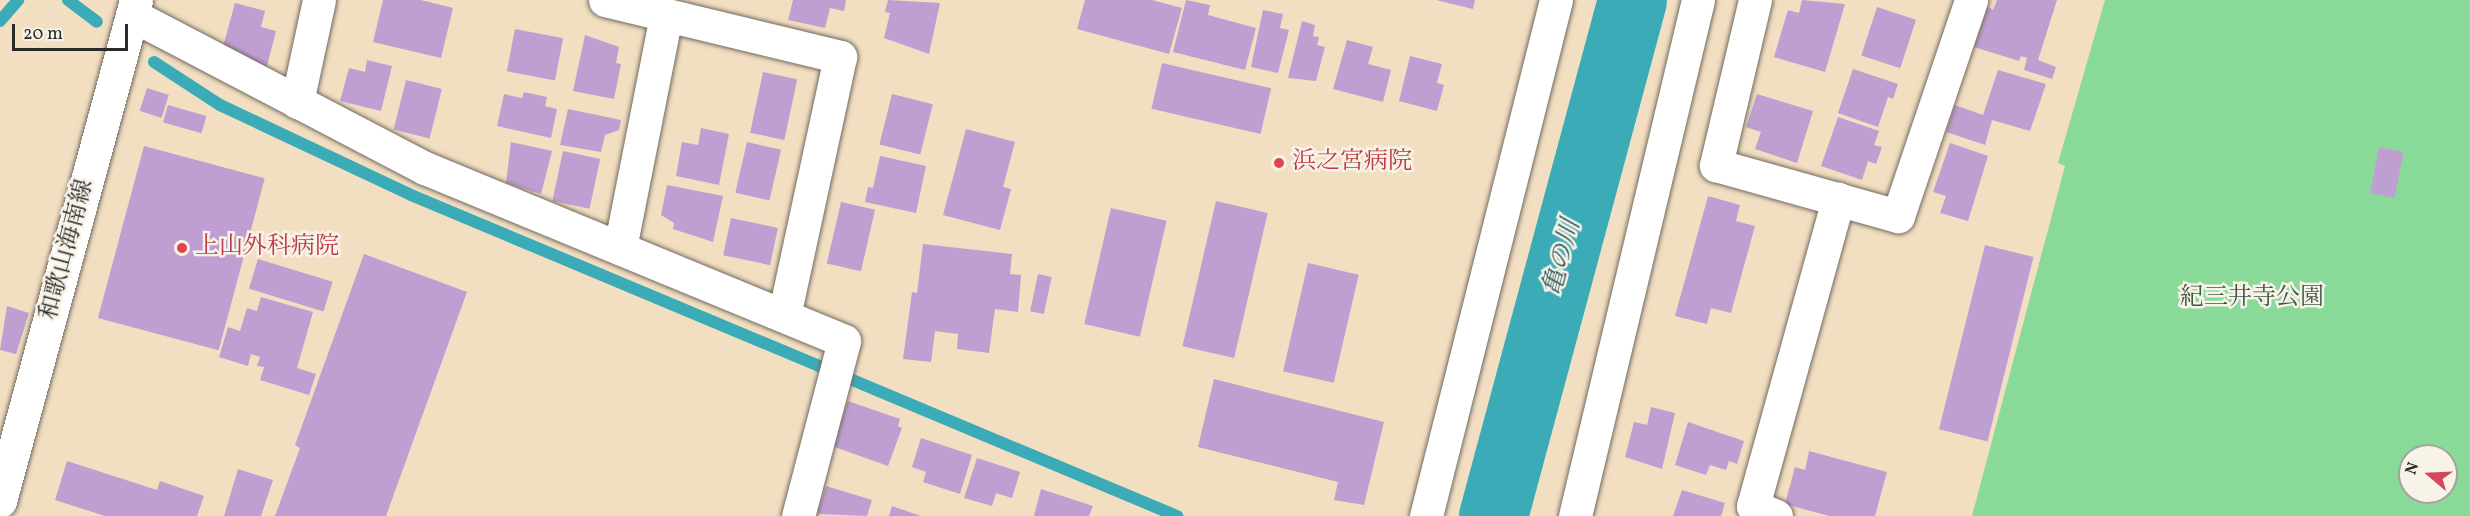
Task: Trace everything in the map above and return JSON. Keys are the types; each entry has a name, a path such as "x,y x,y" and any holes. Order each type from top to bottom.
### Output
{"street":[{"path":"297,102 319,0"},
{"path":"605,0 840,57 784,315"},
{"path":"1426,516 1556,0"},
{"path":"1575,516 1698,0"},
{"path":"1755,0 1716,165 1898,216 1971,0"},
{"path":"134,7 297,102 425,168 844,341 798,516"},
{"name":"和歌山海南線","path":"0,501 134,7"},
{"path":"620,248 666,15"},
{"path":"1776,516 1753,506 1838,199"}],"green space":[{"name":"紀三井寺公園","path":"2105,0 2470,0 2470,516 1972,516 2065,166 2058,163"}],"building":[{"path":"383,0 421,0 453,8 441,58 373,42"},
{"path":"793,0 846,0 844,11 830,8 825,28 788,20"},
{"path":"888,0 940,3 929,54 884,38 890,13 885,12"},
{"path":"1085,0 1152,0 1182,8 1169,54 1077,29"},
{"path":"1186,0 1210,5 1208,15 1256,28 1245,70 1173,52"},
{"path":"1436,0 1475,0 1473,9"},
{"path":"1802,0 1845,4 1825,72 1774,57 1788,10 1799,13"},
{"path":"1997,0 2057,0 2038,60 2056,67 2052,79 2024,70 2027,58 2021,56 2019,61 1974,47 1988,7 1993,10"},
{"path":"235,3 265,11 261,27 276,31 267,66 221,54"},
{"path":"1877,7 1916,20 1900,68 1861,56"},
{"path":"1263,10 1283,14 1280,28 1289,30 1278,73 1251,67"},
{"path":"1302,21 1315,25 1313,36 1319,37 1317,45 1325,47 1316,81 1288,78"},
{"path":"515,29 563,38 555,81 507,71"},
{"path":"585,35 619,47 616,63 621,64 614,99 573,91"},
{"path":"1347,40 1373,47 1368,64 1391,70 1383,102 1333,89"},
{"path":"1410,56 1442,64 1437,83 1444,85 1437,111 1399,101"},
{"path":"367,60 392,66 381,111 340,101 349,68 365,72"},
{"path":"1162,63 1271,88 1261,134 1151,109"},
{"path":"1853,69 1898,84 1893,99 1888,97 1878,127 1838,113"},
{"path":"1998,70 2046,84 2030,131 1992,120 1985,145 1946,132 1955,105 1983,115"},
{"path":"763,72 797,79 784,140 750,133"},
{"path":"406,80 442,89 430,138 394,129"},
{"path":"147,88 169,95 161,118 140,111"},
{"path":"524,92 547,97 545,106 557,109 551,138 497,126 504,94 522,98"},
{"path":"892,94 933,104 920,155 879,144"},
{"path":"1757,94 1813,111 1797,163 1755,149 1761,132 1746,127"},
{"path":"168,105 206,116 201,133 163,122"},
{"path":"568,109 621,120 619,130 605,135 601,152 560,145"},
{"path":"1838,117 1879,131 1874,145 1882,147 1876,164 1868,161 1862,180 1821,166"},
{"path":"701,128 729,134 719,185 676,176 682,142 698,145"},
{"path":"966,129 1015,142 1003,187 1011,189 1000,230 943,215"},
{"path":"511,142 552,151 541,194 506,183"},
{"path":"747,142 781,150 769,201 735,193"},
{"path":"1950,143 1988,156 1968,221 1940,213 1946,196 1933,192"},
{"path":"144,146 265,178 219,350 98,318"},
{"path":"2379,147 2404,152 2395,198 2370,193"},
{"path":"563,151 600,159 590,209 552,201"},
{"path":"880,156 926,166 916,213 865,202 868,187 873,188"},
{"path":"667,185 723,196 713,242 673,229 674,223 661,215"},
{"path":"1708,196 1740,205 1736,221 1755,226 1731,313 1711,308 1707,324 1675,316"},
{"path":"1216,201 1268,213 1234,358 1182,346"},
{"path":"841,202 875,210 861,271 827,263"},
{"path":"1111,208 1167,221 1140,337 1084,324"},
{"path":"731,218 778,228 770,265 723,255"},
{"path":"923,244 1012,254 1010,274 1021,275 1018,312 995,309 989,353 957,349 958,334 935,331 931,362 903,359 912,292 917,293"},
{"path":"1985,245 2034,257 1988,441 1939,429"},
{"path":"364,254 467,292 386,516 275,516 300,448 295,445"},
{"path":"258,259 333,282 324,311 249,289"},
{"path":"1308,263 1359,275 1334,383 1283,371"},
{"path":"1038,274 1052,277 1044,314 1030,311"},
{"path":"261,297 313,312 297,368 316,374 309,395 260,380 264,367 257,366 260,357 251,354 248,366 219,357 228,327 240,331 247,308 257,311"},
{"path":"7,306 29,313 16,354 0,350"},
{"path":"1214,379 1384,422 1364,505 1334,500 1338,482 1198,447"},
{"path":"848,401 900,419 898,426 902,428 888,466 832,446"},
{"path":"1651,407 1675,413 1662,469 1625,457 1634,422 1647,425"},
{"path":"1688,422 1744,441 1737,464 1729,461 1726,470 1710,465 1706,475 1675,465"},
{"path":"921,438 972,455 960,494 923,482 926,472 912,467"},
{"path":"1809,451 1887,472 1875,516 1829,516 1785,504 1795,467 1805,470"},
{"path":"977,458 1020,472 1012,498 996,493 992,506 964,498"},
{"path":"67,461 157,490 160,481 204,496 197,516 105,516 55,500"},
{"path":"238,469 273,480 261,516 224,516"},
{"path":"826,486 872,500 867,516 817,514"},
{"path":"1041,489 1093,506 1089,516 1034,516"},
{"path":"1682,490 1725,503 1721,516 1673,516"},
{"path":"892,506 921,516 889,516"}],"waterway":[{"path":"0,21 18,0"},
{"path":"68,0 97,22"},
{"name":"亀の川","path":"1493,516 1632,0"},
{"path":"154,62 220,105 411,195 1177,516"}],"place":[{"name":"浜之宮病院","path":"1279,163"},
{"name":"上山外科病院","path":"182,248"}]}
